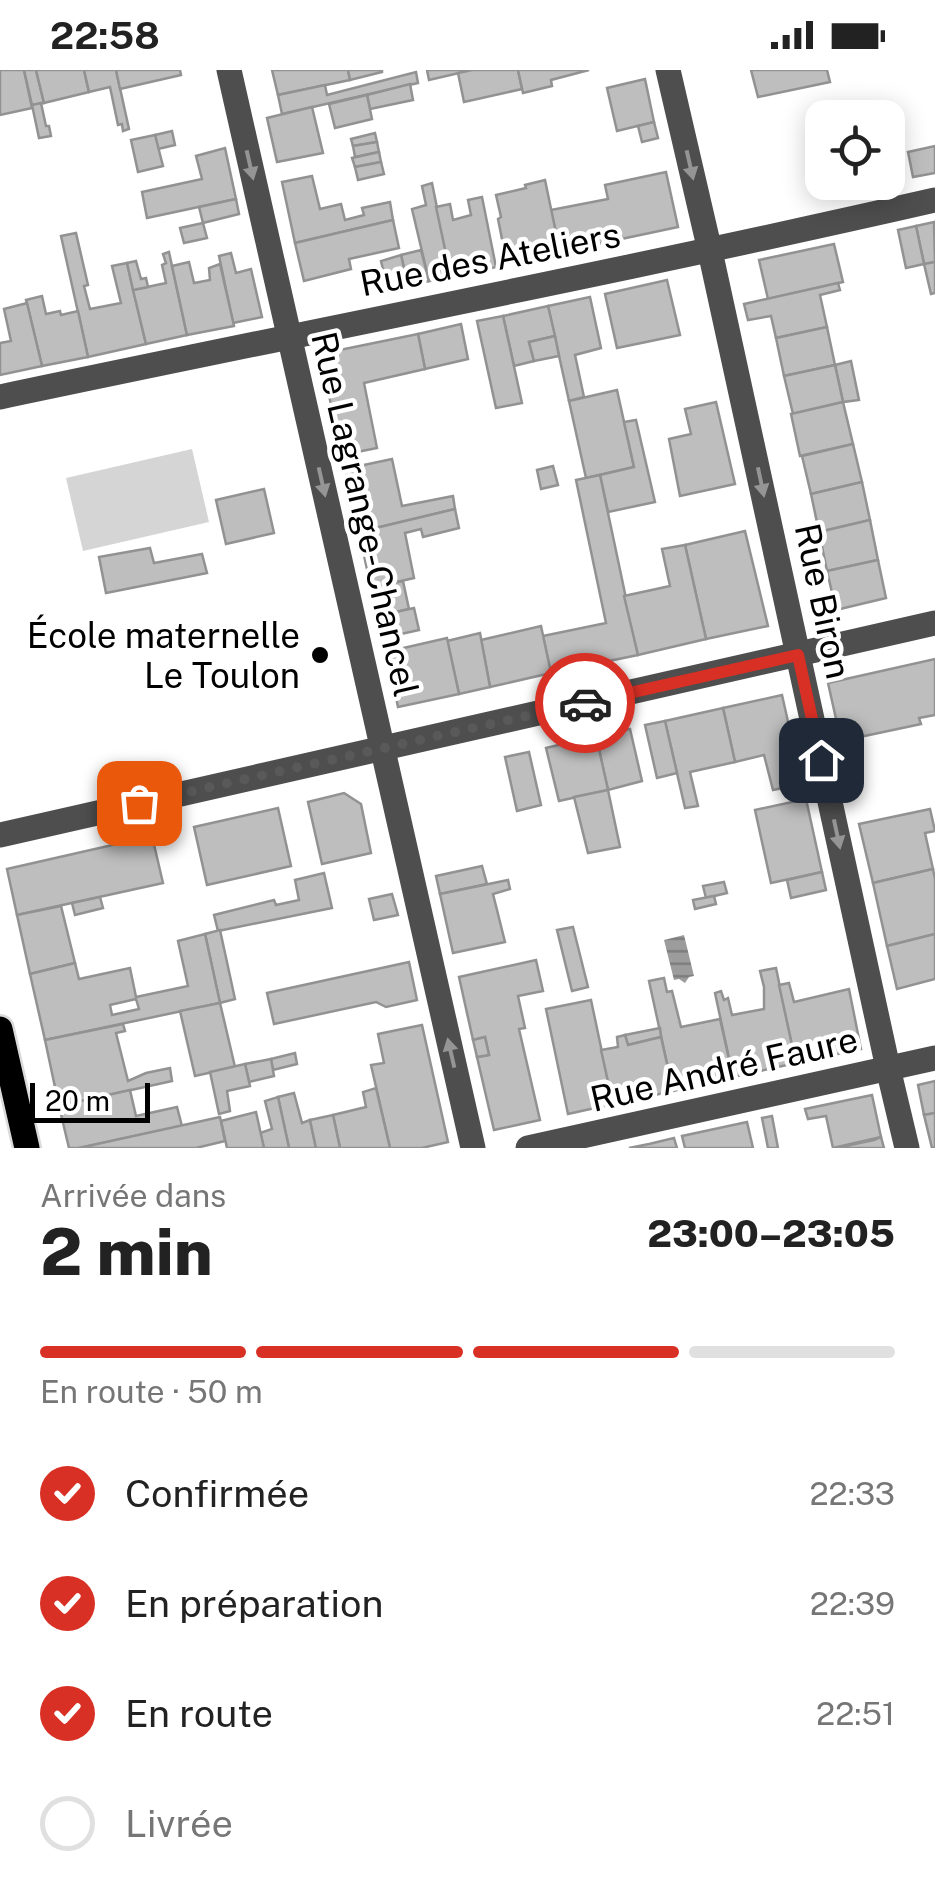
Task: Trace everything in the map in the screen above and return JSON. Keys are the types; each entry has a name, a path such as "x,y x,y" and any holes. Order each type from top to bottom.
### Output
{"main road":[{"path":"0,1029 27,1148"}],"street":[{"name":"Rue Lagrange-Chancel","path":"229,70 472,1148"},
{"name":"Rue Biron","path":"668,70 908,1148"},
{"name":"Rue des Ateliers","path":"0,397 710,251 935,200"},
{"path":"0,835 935,623"},
{"name":"Rue André Faure","path":"528,1148 935,1058"}],"shaded area":[{"path":"192,449 209,522 83,551 66,478"},
{"path":"684,935 694,976 685,983 674,980 664,940"}],"building":[{"path":"0,70 24,70 32,108 0,115"},
{"path":"24,70 36,70 44,103 32,105"},
{"path":"36,70 84,70 89,92 44,103"},
{"path":"84,70 116,70 129,129 123,131 122,124 118,125 110,87 89,92"},
{"path":"116,70 180,70 181,75 120,89"},
{"path":"272,70 348,70 350,80 278,95"},
{"path":"348,70 382,70 382,72 350,80"},
{"path":"427,70 472,70 429,80"},
{"path":"518,70 522,89 464,102 458,73"},
{"path":"518,70 589,70 551,80 552,86 523,93"},
{"path":"751,70 827,70 830,82 758,97"},
{"path":"416,72 418,83 282,114 278,95 325,85 327,95"},
{"path":"645,79 654,122 617,131 607,88"},
{"path":"410,84 413,100 370,109 367,95"},
{"path":"367,95 372,119 335,128 329,104"},
{"path":"41,103 51,136 39,138 32,105"},
{"path":"312,107 323,153 277,162 267,118"},
{"path":"654,122 658,138 642,142 638,126"},
{"path":"172,131 175,145 158,149 155,135"},
{"path":"375,133 377,142 353,146 351,139"},
{"path":"155,135 163,166 138,172 131,140"},
{"path":"377,142 379,152 355,157 353,146"},
{"path":"935,146 935,173 913,177 908,152"},
{"path":"225,148 236,199 147,218 142,192 202,179 196,156"},
{"path":"379,152 381,162 355,167 352,158"},
{"path":"381,162 384,174 358,180 355,167"},
{"path":"666,172 678,227 560,252 551,210 608,199 605,185"},
{"path":"312,176 320,209 341,204 345,220 364,215 362,208 390,202 393,220 295,243 282,182"},
{"path":"545,180 560,252 507,264 496,195"},
{"path":"432,183 451,277 429,281 412,209 426,205 422,186"},
{"path":"482,197 496,267 451,277 436,207 450,204 453,220 471,215 468,200"},
{"path":"236,199 239,214 203,223 199,207"},
{"path":"393,220 399,248 349,259 351,269 304,281 295,243"},
{"path":"934,222 935,262 924,264 916,226"},
{"path":"203,223 207,238 184,243 180,228"},
{"path":"916,226 924,264 906,268 898,230"},
{"path":"76,233 90,309 121,303 112,266 127,263 146,344 88,357 61,236"},
{"path":"834,244 843,282 768,299 759,260"},
{"path":"421,250 429,281 408,286 401,255"},
{"path":"169,252 187,335 146,344 133,290 166,283 163,254"},
{"path":"231,253 236,273 251,269 262,317 233,323 219,256"},
{"path":"401,255 408,286 388,290 381,261"},
{"path":"136,261 141,279 146,278 148,287 133,290 127,263"},
{"path":"189,262 194,283 210,280 209,268 220,264 234,326 187,335 172,266"},
{"path":"935,262 935,293 931,294 924,264"},
{"path":"667,280 680,335 617,348 605,294"},
{"path":"838,283 840,290 820,295 827,327 776,338 771,316 748,320 744,304"},
{"path":"42,296 46,314 78,311 88,357 42,366 26,300"},
{"path":"590,297 601,348 575,355 584,397 569,401 548,306"},
{"path":"27,303 42,366 0,375 0,343 11,341 4,309"},
{"path":"548,306 555,336 529,342 534,361 514,366 503,316"},
{"path":"503,316 522,403 496,408 477,321"},
{"path":"461,324 468,359 425,369 418,334"},
{"path":"827,327 835,365 784,376 776,338"},
{"path":"418,334 425,369 364,383 377,448 342,455 320,354"},
{"path":"555,336 559,356 534,361 529,342"},
{"path":"851,361 859,400 843,402 835,365"},
{"path":"835,365 843,402 793,414 784,376"},
{"path":"617,390 634,467 586,478 569,401"},
{"path":"716,402 735,484 680,496 669,439 691,434 685,409"},
{"path":"843,402 853,444 800,456 791,414"},
{"path":"636,420 655,502 608,512 600,475 634,467 624,422"},
{"path":"853,444 862,482 811,494 802,456"},
{"path":"392,459 402,506 453,496 455,509 359,532 345,469"},
{"path":"553,466 558,485 541,489 537,470"},
{"path":"600,475 638,655 551,673 543,636 606,623 576,480"},
{"path":"862,482 870,520 819,532 811,494"},
{"path":"264,489 274,533 226,544 216,500"},
{"path":"455,509 459,528 423,537 421,529 405,533 414,578 371,588 359,532"},
{"path":"870,520 878,560 827,571 819,532"},
{"path":"745,531 768,626 706,639 685,545"},
{"path":"685,545 706,639 638,655 624,596 670,586 662,549"},
{"path":"150,548 154,563 202,554 207,573 106,593 99,557"},
{"path":"878,560 886,598 836,610 827,571"},
{"path":"403,581 409,609 378,616 371,588"},
{"path":"414,608 419,630 383,638 378,616"},
{"path":"541,626 551,673 490,687 481,640"},
{"path":"480,633 490,687 459,694 447,641"},
{"path":"447,638 459,694 398,707 386,652"},
{"path":"935,659 935,715 919,718 921,724 841,741 828,683"},
{"path":"782,695 802,784 773,790 764,755 735,762 723,708"},
{"path":"723,708 735,762 690,772 698,806 685,808 665,721"},
{"path":"665,721 677,773 657,778 645,725"},
{"path":"630,729 642,781 608,790 596,736"},
{"path":"596,736 608,790 559,801 546,748"},
{"path":"529,752 541,805 517,811 505,757"},
{"path":"608,790 620,847 588,853 574,797"},
{"path":"344,793 361,804 371,853 322,864 308,802"},
{"path":"806,799 822,872 771,883 755,810"},
{"path":"278,808 291,866 207,885 194,827"},
{"path":"930,809 935,831 925,833 933,869 873,883 859,824"},
{"path":"152,836 163,883 17,915 7,869"},
{"path":"482,866 487,884 440,894 436,876"},
{"path":"933,869 935,934 887,946 873,883"},
{"path":"822,872 826,890 791,898 787,880"},
{"path":"324,873 332,908 218,931 214,915 274,900 276,905 299,900 295,880"},
{"path":"508,880 510,889 493,894 505,942 453,953 440,894"},
{"path":"724,882 727,893 706,898 703,886"},
{"path":"392,894 398,915 374,920 369,899"},
{"path":"714,896 716,904 695,909 693,900"},
{"path":"100,897 103,908 75,915 72,903"},
{"path":"61,906 75,963 30,974 17,915"},
{"path":"573,927 588,987 572,991 557,930"},
{"path":"220,930 235,999 220,1003 205,934"},
{"path":"205,934 220,1003 45,1040 30,974 75,963 79,979 130,968 136,997 188,986 178,941","holes":["136,999 139,1009 112,1015 110,1005"]},
{"path":"935,934 935,979 897,989 887,946"},
{"path":"536,960 543,991 518,996 525,1028 519,1029 540,1120 494,1130 477,1057 489,1055 485,1037 473,1040 459,977"},
{"path":"409,962 417,1000 386,1007 376,1002 274,1024 267,993"},
{"path":"776,968 796,1063 733,1077 715,993 721,991 724,1000 728,998 732,1015 764,1009 760,971"},
{"path":"664,978 667,992 672,991 681,1027 720,1019 733,1077 673,1091 649,981"},
{"path":"789,983 794,1002 849,989 861,1049 796,1063 779,985"},
{"path":"591,1000 613,1104 568,1114 546,1009"},
{"path":"220,1003 235,1067 195,1076 180,1011"},
{"path":"123,1024 125,1031 116,1033 128,1081 170,1068 172,1081 59,1106 45,1040"},
{"path":"422,1025 448,1142 422,1148 390,1148 371,1065 384,1063 378,1034"},
{"path":"660,1028 661,1037 628,1045 625,1035"},
{"path":"625,1035 628,1045 661,1037 673,1091 613,1104 601,1050 618,1047 617,1037"},
{"path":"485,1037 489,1055 477,1057 473,1040"},
{"path":"295,1053 297,1064 273,1070 271,1059"},
{"path":"271,1059 274,1076 249,1082 245,1064"},
{"path":"245,1064 250,1086 227,1091 230,1111 219,1114 210,1072"},
{"path":"935,1081 935,1113 924,1115 918,1085"},
{"path":"376,1088 390,1148 340,1148 333,1115 366,1107 363,1092"},
{"path":"130,1090 136,1116 177,1107 182,1126 69,1148 59,1106"},
{"path":"294,1093 302,1123 310,1120 316,1148 289,1148 278,1097"},
{"path":"872,1095 881,1137 833,1148 826,1116 808,1119 805,1109"},
{"path":"278,1097 289,1148 264,1148 260,1133 272,1129 265,1101"},
{"path":"256,1112 264,1148 227,1148 221,1121"},
{"path":"935,1113 935,1148 932,1148 924,1115"},
{"path":"333,1115 340,1148 316,1148 310,1120"},
{"path":"772,1116 778,1148 768,1148 762,1118"},
{"path":"220,1117 225,1141 196,1148 79,1148"},
{"path":"747,1122 753,1148 685,1148 682,1136"},
{"path":"881,1137 884,1148 836,1148 874,1140"},
{"path":"674,1138 677,1148 629,1148 649,1144"}],"way so far":[{"path":"139,803 585,703"}],"place":[{"name":"École maternelle Le Toulon","path":"320,655"}],"route":[{"path":"585,703 798,655 821,760"}]}
